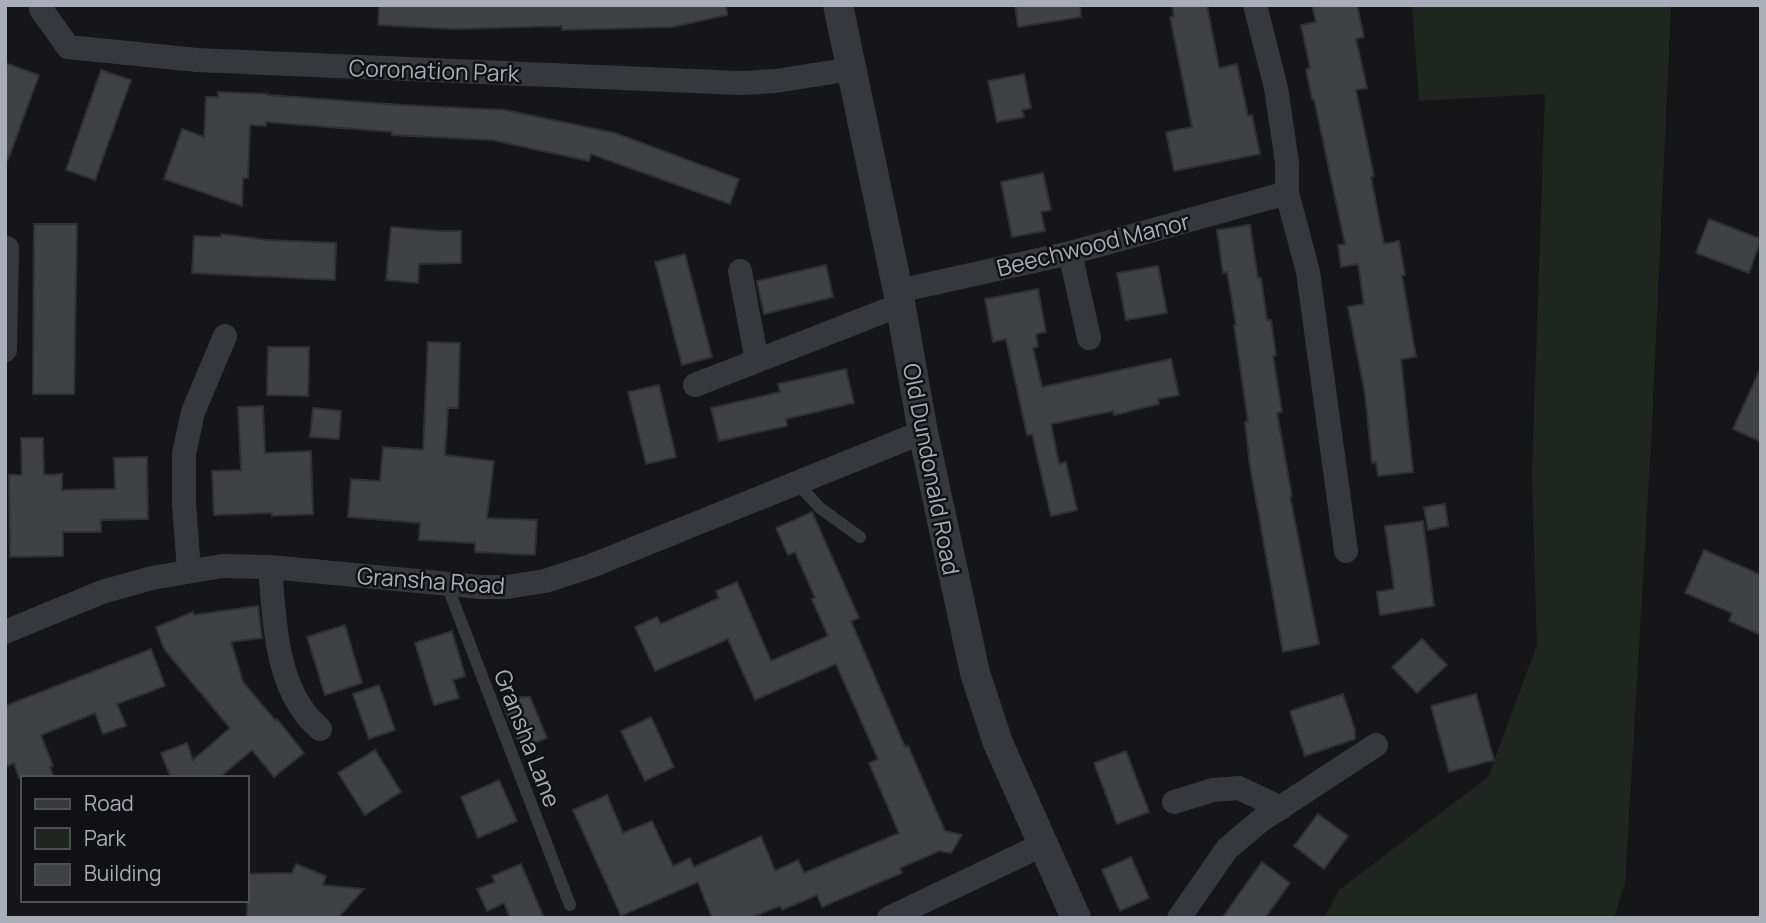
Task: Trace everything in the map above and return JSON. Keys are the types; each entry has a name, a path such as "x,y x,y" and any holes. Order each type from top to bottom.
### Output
{"street":[{"name":"Coronation Park","path":"42,5 41,9 68,47 197,60 741,83 776,81 851,69"},
{"name":"Old Dundonald Road","path":"838,5 899,298 923,432 975,673 998,743 1076,918"},
{"path":"1255,5 1276,88 1287,162 1287,193 1308,272 1346,551"},
{"name":"Beechwood Manor","path":"695,385 757,361 899,298 1287,193"},
{"path":"5,350 7,248"},
{"path":"1070,253 1089,338"},
{"path":"740,271 757,361"},
{"path":"189,570 184,504 184,454 193,412 225,336"},
{"name":"Gransha Road","path":"5,632 102,592 152,578 222,566 270,567 447,585 507,587 545,581 591,566 923,432"},
{"path":"270,567 276,634 287,682 304,712 320,729"},
{"path":"1180,918 1227,849 1260,821 1376,745"},
{"path":"1174,802 1213,790 1239,788 1281,808"},
{"path":"890,918 1044,844"}],"lane":[{"path":"797,483 820,508 860,537"},
{"name":"Gransha Lane","path":"447,585 570,905"}],"green space":[{"path":"1412,5 1671,5 1651,445 1625,883 1614,918 1324,918 1339,890 1488,777 1537,645 1532,475 1545,94 1419,101"}],"building":[{"path":"379,5 726,5 727,15 672,27 453,29 378,25"},
{"path":"1015,5 1080,5 1081,17 1018,27"},
{"path":"1172,5 1207,5 1219,68 1237,64 1248,116 1252,115 1260,154 1174,171 1166,132 1192,127 1170,17 1174,16"},
{"path":"1312,5 1357,5 1364,37 1356,39 1367,88 1356,90 1374,176 1371,177 1384,244 1399,241 1416,357 1401,359 1413,472 1378,476 1376,462 1372,463 1365,394 1348,307 1364,304 1358,264 1341,267 1338,245 1345,244 1306,69 1310,68 1301,25 1316,22"},
{"path":"5,63 39,75 8,160 5,160"},
{"path":"101,70 131,80 95,180 66,170"},
{"path":"1024,74 1031,108 1022,110 1024,117 997,122 988,81"},
{"path":"218,92 505,110 615,133 739,179 730,204 591,154 589,161 492,140 392,135 392,132 266,122 266,126 250,125 248,178 243,178 242,206 164,179 182,129 204,137 206,97 218,97"},
{"path":"1043,173 1051,210 1041,212 1045,231 1012,237 1001,182"},
{"path":"1709,219 1761,239 1749,273 1696,253"},
{"path":"34,224 77,224 74,394 33,394"},
{"path":"1250,225 1267,320 1271,320 1276,355 1273,356 1282,412 1277,413 1319,644 1283,652 1250,466 1245,422 1248,422 1236,325 1227,272 1223,273 1217,230"},
{"path":"391,227 461,231 461,263 419,264 418,283 386,280"},
{"path":"221,234 267,240 336,243 335,280 192,273 194,236 221,237"},
{"path":"685,254 712,357 682,365 655,262"},
{"path":"826,265 833,297 764,314 757,281"},
{"path":"1158,266 1167,313 1126,320 1117,273"},
{"path":"1038,289 1046,332 1036,334 1038,347 1033,348 1042,387 1171,359 1179,395 1158,399 1159,404 1114,415 1113,411 1051,424 1059,464 1066,462 1077,510 1051,516 1032,434 1027,435 1006,339 993,342 985,299"},
{"path":"428,342 460,343 458,408 448,408 445,455 494,461 487,518 537,520 535,555 475,552 475,543 419,540 420,523 348,517 351,479 380,481 383,447 423,450"},
{"path":"268,347 309,347 308,396 267,395"},
{"path":"1761,367 1761,442 1733,429"},
{"path":"846,369 854,403 786,419 787,426 719,441 711,408 780,392 778,384"},
{"path":"659,385 676,457 646,464 628,392"},
{"path":"263,406 265,453 311,451 313,514 214,515 212,471 241,470 238,407"},
{"path":"313,408 341,411 339,439 310,437"},
{"path":"21,438 43,438 44,475 62,474 62,490 115,489 114,458 147,457 148,519 101,520 101,532 63,532 63,556 10,557 9,475 22,475"},
{"path":"1445,504 1448,526 1428,530 1424,507"},
{"path":"812,512 859,618 851,621 905,747 908,746 945,831 962,835 951,853 939,851 900,868 902,873 822,907 817,895 782,910 780,906 750,918 712,918 698,882 621,916 573,810 607,795 623,833 652,821 673,866 690,858 694,867 761,836 775,871 798,860 804,873 899,833 869,763 878,759 836,664 755,700 728,639 655,671 635,627 657,617 661,624 719,598 716,591 737,582 771,661 828,636 795,552 788,555 776,528"},
{"path":"1423,521 1434,606 1380,615 1377,592 1394,589 1385,526"},
{"path":"1704,550 1761,575 1761,635 1729,621 1732,613 1685,593"},
{"path":"258,606 262,638 231,642 243,682 304,753 274,777 252,750 221,776 170,776 161,753 187,743 193,760 230,728 164,649 156,627 193,612 194,615"},
{"path":"345,625 362,683 325,695 307,637"},
{"path":"452,631 465,676 453,680 459,698 434,705 415,643"},
{"path":"1422,639 1447,665 1417,693 1392,667"},
{"path":"151,649 165,686 117,704 126,726 103,734 95,713 41,735 53,766 50,767 53,776 19,778 14,763 5,767 5,706"},
{"path":"379,685 395,730 369,739 353,694"},
{"path":"1343,694 1355,730 1355,739 1305,756 1290,711"},
{"path":"1476,694 1494,760 1449,772 1431,706"},
{"path":"521,697 530,697 547,738 521,748 503,704"},
{"path":"651,717 674,767 645,781 621,731"},
{"path":"375,750 401,792 365,815 338,773"},
{"path":"1126,751 1149,812 1117,824 1094,763"},
{"path":"499,780 517,821 478,838 461,797"},
{"path":"1318,814 1348,836 1324,869 1294,846"},
{"path":"1131,857 1149,898 1120,911 1102,870"},
{"path":"1262,862 1290,883 1265,918 1222,918"},
{"path":"296,864 326,876 323,885 364,889 338,918 247,918 248,874 292,873"},
{"path":"521,864 544,918 510,918 504,903 487,911 477,889 495,882 492,876"}]}
